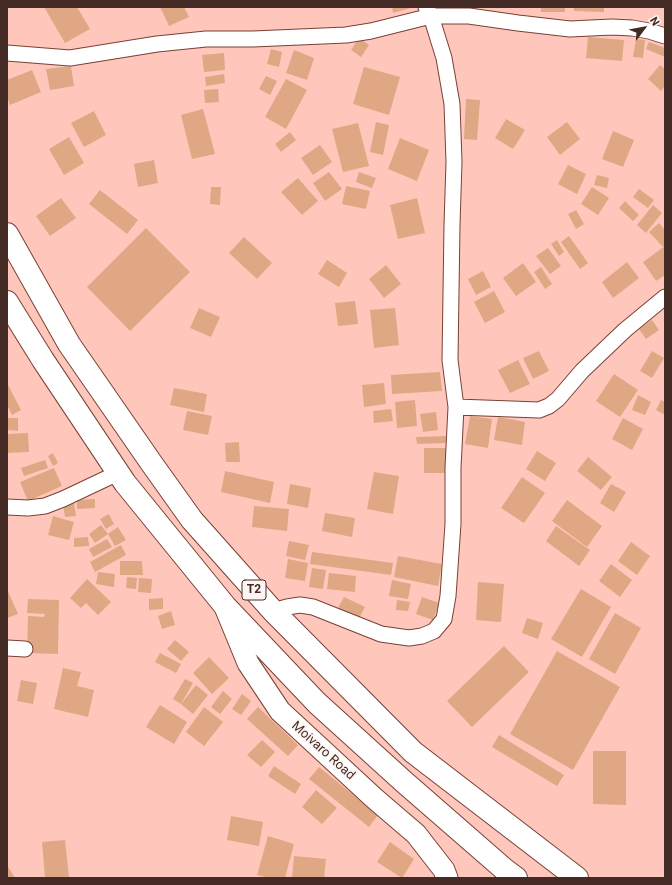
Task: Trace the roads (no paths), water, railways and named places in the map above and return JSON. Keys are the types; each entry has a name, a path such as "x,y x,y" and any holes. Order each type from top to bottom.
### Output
{"highway":[{"name":"T2","path":"7,234 69,344 192,520 273,611 412,752 577,878"},
{"name":"T2","path":"7,302 43,360 125,483 225,606 316,703 504,870 516,878"}],"street":[{"path":"273,611 300,605 307,606 324,611 381,634 409,638 422,636 434,631 444,619 448,596 453,524 453,468 456,407 450,360 451,233 454,162 452,104 444,58 428,12"},
{"path":"7,53 70,58 157,44 206,39 253,40 346,35 371,31 428,12 570,29 632,28 665,36"},
{"path":"456,407 539,410 549,406 558,399 582,371 625,330 665,297"},
{"path":"7,507 28,508 45,506 118,473"},
{"name":"Moivaro Road","path":"225,606 248,663 280,711 374,798 416,834 444,870 447,878"},
{"path":"7,648 25,649"}]}
